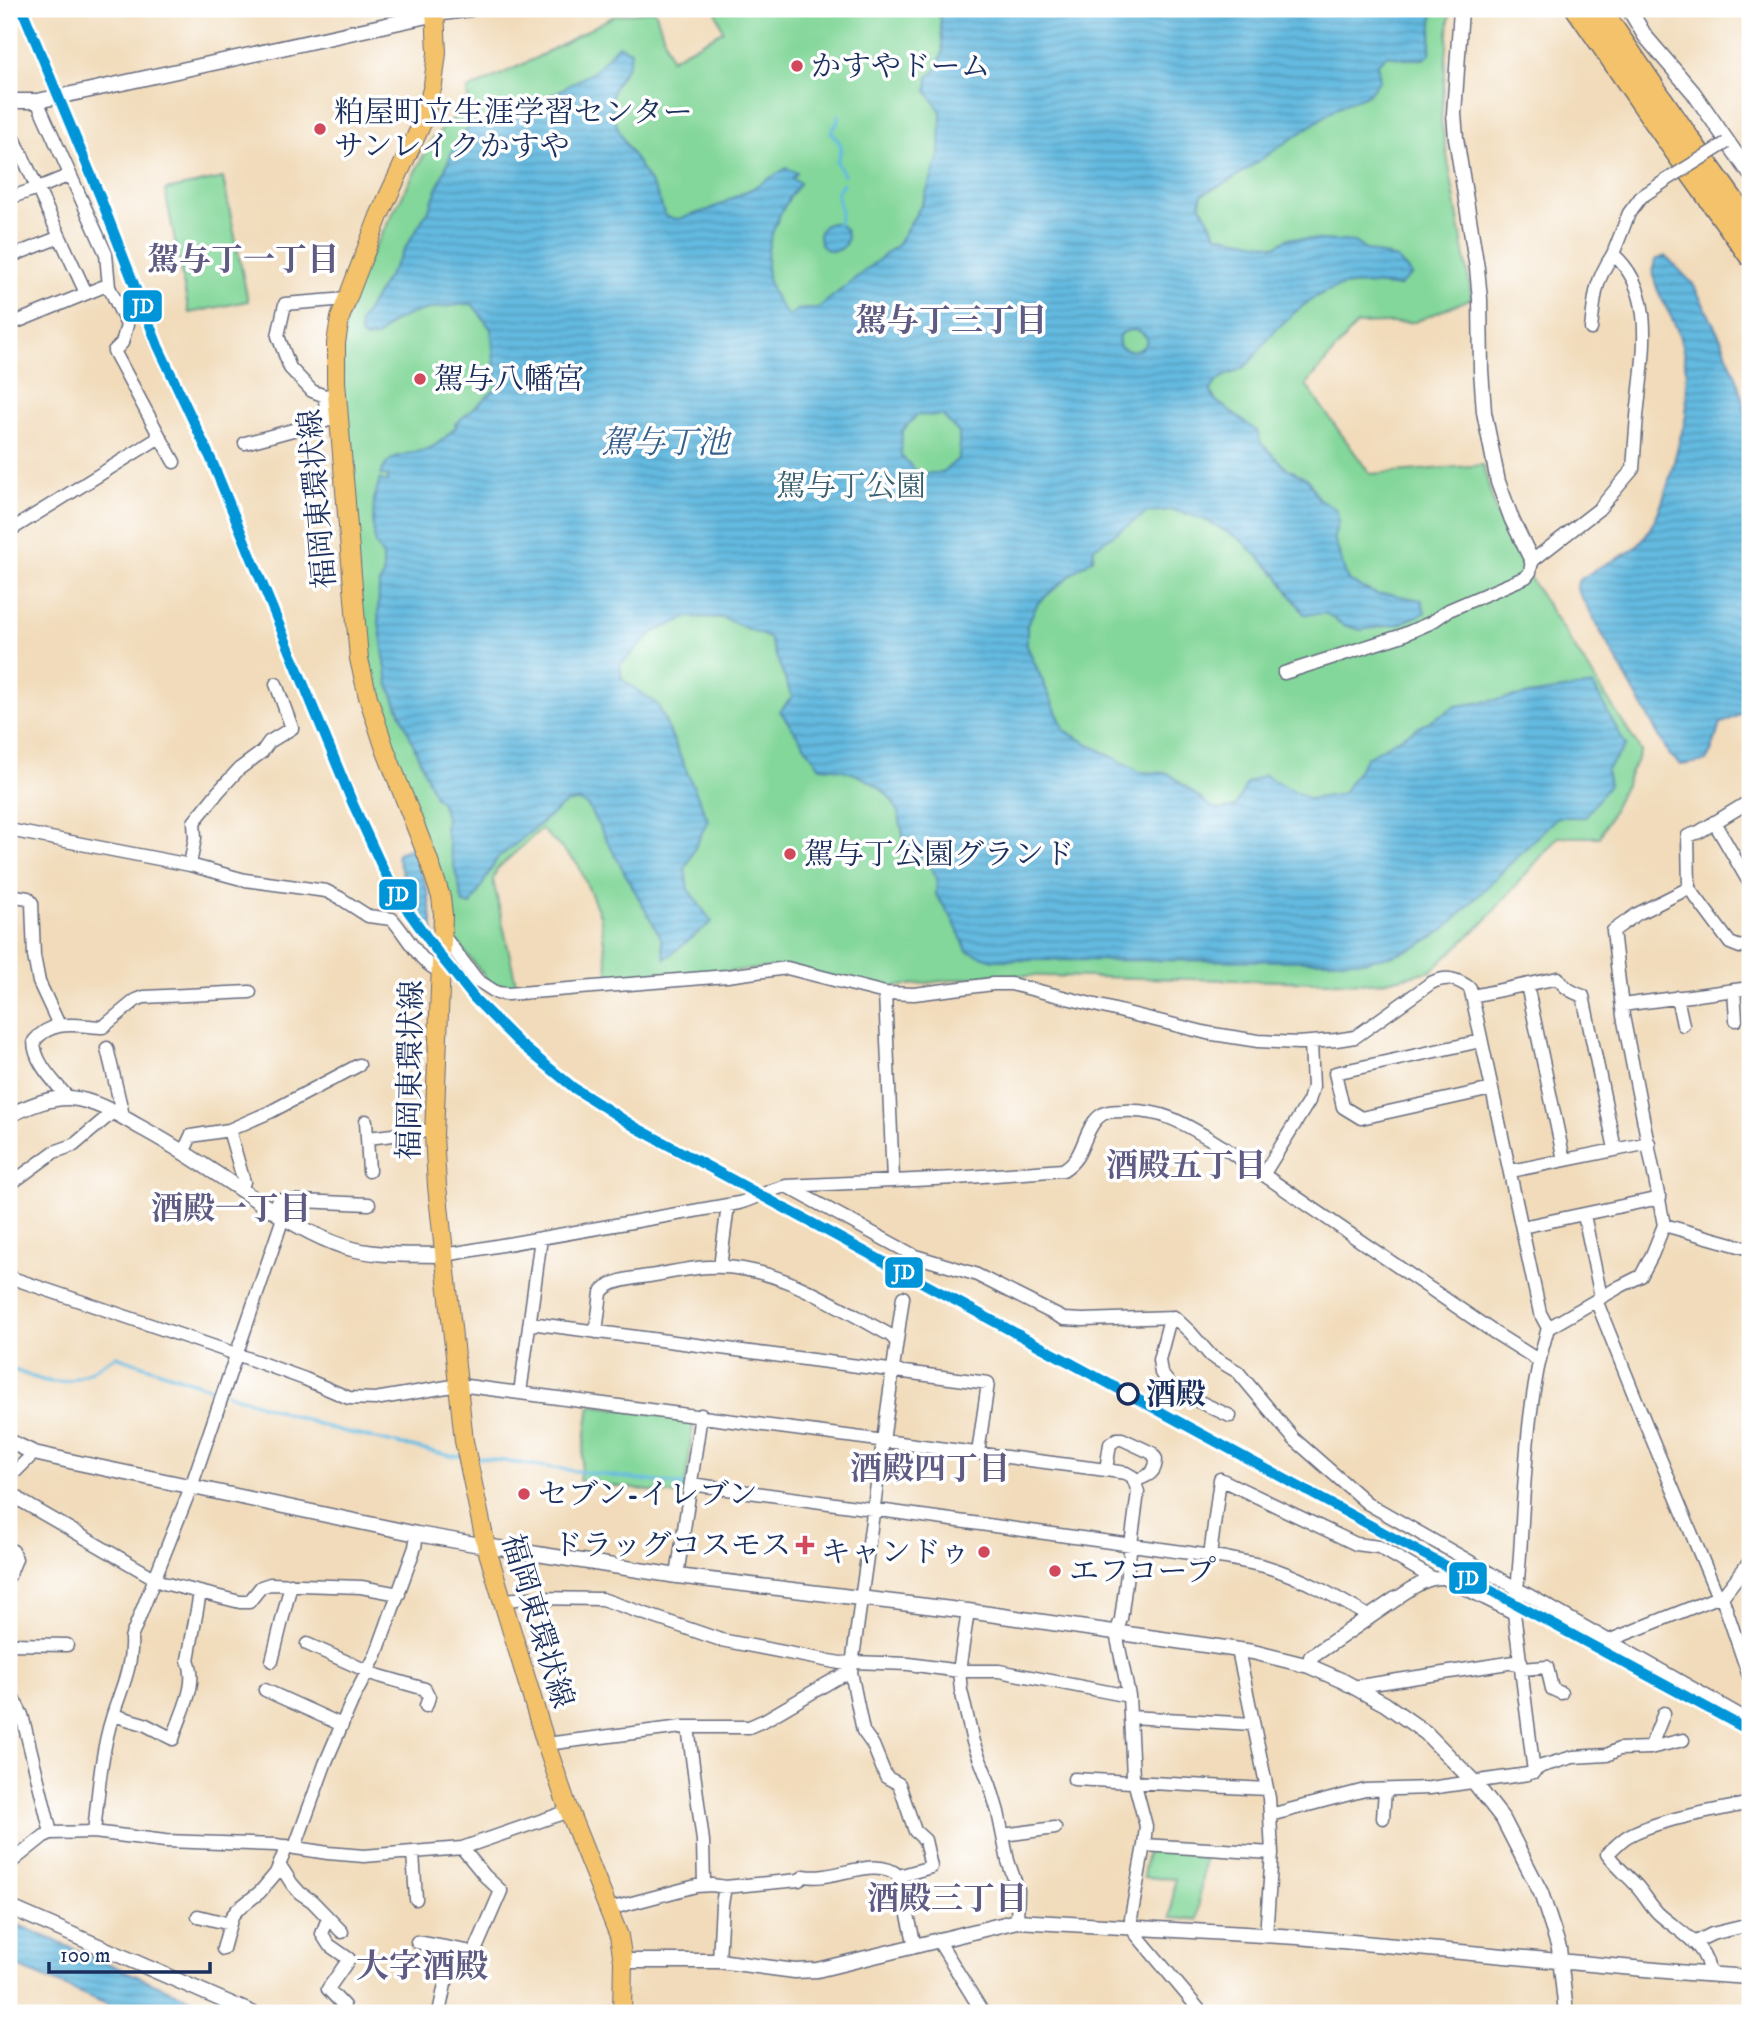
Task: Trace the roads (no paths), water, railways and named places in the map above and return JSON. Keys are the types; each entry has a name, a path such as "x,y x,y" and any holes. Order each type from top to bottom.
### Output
{"highway":[{"path":"1577,9 1750,256"},
{"path":"1600,9 1750,224"}],"main road":[{"name":"福岡東環状線","path":"435,11 438,53 424,119 379,216 340,318 331,394 359,659 368,698 385,749 441,897 443,915 434,1129 437,1186 464,1441 486,1546 546,1744 569,1811 619,1936 623,1961 622,2013"}],"street":[{"path":"9,101 37,101 86,92 435,11 471,9"},
{"path":"1284,673 1400,636 1430,623 1449,610 1526,577 1530,572 1532,561 1512,520 1498,482 1484,412 1478,278 1454,114 1461,9"},
{"path":"1629,9 1645,36 1693,92 1750,174"},
{"path":"37,101 106,254 109,287 127,325 122,343 114,351 174,463"},
{"path":"9,138 14,138 86,293"},
{"path":"1591,329 1596,285 1613,254 1629,214 1642,197 1727,142"},
{"path":"9,198 70,175"},
{"path":"9,257 60,237"},
{"path":"1532,561 1599,509 1633,468 1644,320 1630,271 1613,254"},
{"path":"9,326 86,293 109,287"},
{"path":"245,443 326,421 331,394 312,391 290,368 278,336 285,304 347,299"},
{"path":"9,531 160,437"},
{"path":"190,865 195,838 194,822 239,769 262,752 269,742 292,728 276,684"},
{"path":"1750,801 1688,836 1689,888 1730,943 1740,947 1750,944"},
{"path":"1714,822 1750,884"},
{"path":"9,830 190,865 245,880 326,891 368,916 392,919 422,957 435,970 440,971"},
{"path":"1534,1772 1514,1613 1518,1587 1524,1475 1538,1360 1548,1328 1641,1276 1664,1224 1622,1004 1613,931 1636,915 1689,888"},
{"path":"9,895 28,898 33,903 34,956 40,982 59,1025"},
{"path":"442,934 477,980 496,993 727,976 787,968 885,993 914,994 993,984 1011,985 1207,1033 1258,1041 1311,1042 1355,1037 1440,979 1451,978 1470,988 1540,1313 1548,1328"},
{"path":"1472,996 1558,978 1562,985 1583,996 1615,1149"},
{"path":"1527,985 1564,1160"},
{"path":"1622,1004 1750,988"},
{"path":"1734,990 1736,1020"},
{"path":"68,1098 34,1050 34,1041 49,1028 59,1025 103,1027 136,999 144,997 250,992"},
{"path":"885,993 893,1180"},
{"path":"1677,997 1683,1025"},
{"path":"1481,1041 1335,1073 1343,1107 1361,1118 1492,1089"},
{"path":"1263,1175 1309,1101 1313,1087 1311,1042"},
{"path":"9,1185 54,1152 74,1145 122,1111 107,1048"},
{"path":"183,1153 191,1136 229,1130 270,1112 359,1065"},
{"path":"9,1115 36,1104 68,1098 81,1100 117,1114 316,1235 345,1247 370,1252 445,1255 728,1205 755,1199 774,1188 786,1186 1063,1170 1074,1164 1099,1116 1108,1111 1156,1112 1178,1120 1223,1147 1538,1360"},
{"path":"366,1121 369,1171"},
{"path":"368,1138 434,1129"},
{"path":"229,1130 244,1182 240,1189"},
{"path":"1511,1171 1649,1143"},
{"path":"786,1186 915,1256 975,1274 1064,1319 1174,1317 1211,1356 1238,1371 1294,1439 1367,1503 1750,1721"},
{"path":"1522,1227 1660,1198"},
{"path":"94,1832 102,1768 113,1715 132,1655 131,1638 191,1487 236,1354 278,1214 278,1200 369,1204"},
{"path":"720,1267 728,1205"},
{"path":"1584,1214 1599,1298 1647,1427 1720,1597 1749,1675"},
{"path":"1664,1224 1750,1249"},
{"path":"520,1393 541,1238"},
{"path":"596,1332 604,1288 671,1272 720,1267 744,1269 792,1283 890,1335 896,1341"},
{"path":"9,1277 236,1354 349,1398 375,1399 459,1385 1126,1473 1133,1477 1138,1492 1121,1619 1116,1633 1129,1696 1134,1781 1146,1826 1131,1918 1135,1933 1202,2013"},
{"path":"898,1876 931,1867 925,1840 915,1831 899,1784 886,1777 873,1745 863,1731 852,1667 903,1297"},
{"path":"1174,1317 1168,1326 1159,1360 1160,1374 1174,1390 1230,1416"},
{"path":"530,1323 988,1383 978,1453"},
{"path":"677,1576 701,1415"},
{"path":"1106,1471 1110,1444 1113,1440 1122,1438 1152,1453 1156,1459 1154,1471 1134,1481"},
{"path":"9,1441 34,1453 416,1534 677,1576 968,1611 1238,1650 1309,1666 1385,1704 1426,1733 1474,1782 1503,1819 1541,1892 1562,1961 1566,2013"},
{"path":"9,1478 34,1453"},
{"path":"1210,1556 1220,1479 1356,1544 1379,1548 1434,1579"},
{"path":"691,1484 1210,1556 1264,1566 1297,1578 1370,1617"},
{"path":"9,1490 16,1497 155,1579 172,1586 240,1602 250,1602 261,1587 270,1584 361,1587 399,1594"},
{"path":"223,1949 232,1916 260,1892 291,1847 342,1725 376,1655 415,1548 416,1534"},
{"path":"9,1549 13,1551 16,1559 9,1576"},
{"path":"1608,1640 1720,1597 1750,1561"},
{"path":"1309,1666 1311,1657 1419,1584 1434,1579 1444,1578 1514,1613"},
{"path":"272,1661 291,1584"},
{"path":"113,1715 144,1724 173,1739 192,1680 192,1669 188,1660 200,1593"},
{"path":"502,1600 602,1600 721,1640 852,1667 909,1664 959,1671 999,1671 1129,1696"},
{"path":"968,1611 959,1671 961,1690 973,1742 990,1785 1008,1861 1018,1890 1017,1922"},
{"path":"9,1644 66,1645"},
{"path":"307,1644 367,1672 425,1689 429,1697 426,1706"},
{"path":"1238,1650 1267,1788 1270,1815 1272,1853 1266,1935"},
{"path":"1353,1687 1521,1665 1546,1667 1552,1689 1562,1693"},
{"path":"546,1744 688,1727 749,1727 852,1667"},
{"path":"9,1690 22,1715 51,1833"},
{"path":"265,1690 342,1725"},
{"path":"1650,1748 1664,1713"},
{"path":"1130,1717 1254,1724"},
{"path":"688,1727 703,1841 704,1885"},
{"path":"1270,1815 1365,1790 1430,1788 1528,1774 1542,1766 1573,1757 1607,1755 1619,1749 1650,1748 1682,1740"},
{"path":"1074,1779 1267,1788"},
{"path":"1383,1818 1385,1790"},
{"path":"1709,1975 1703,1952 1684,1932 1658,1913 1607,1854 1637,1832 1750,1804"},
{"path":"9,1864 51,1833 94,1832 165,1841 291,1847 364,1856 413,1853 461,1848 569,1811"},
{"path":"1003,1835 1055,1828"},
{"path":"1144,1845 1272,1853"},
{"path":"439,2013 441,1998 451,1973 475,1951 500,1891 461,1848"},
{"path":"413,1853 416,1899"},
{"path":"278,1868 283,1870 292,1884 312,1900 342,1932"},
{"path":"609,1909 696,1886 725,1887 799,1880 805,1876 815,1878 869,1868 892,1870 898,1876 915,1946"},
{"path":"719,1961 725,1887"},
{"path":"9,1907 252,2013"},
{"path":"198,1916 230,1924"},
{"path":"328,1917 322,1934 329,1945 349,1959 328,1989 344,2006 338,2013"},
{"path":"1694,1943 1712,1934 1745,1926 1750,1921"},
{"path":"623,1961 719,1961 817,1970 1017,1922 1266,1935 1750,1977"},
{"path":"938,1940 984,2013"},
{"path":"417,1942 471,1954"}],"water":[{"name":"駕与丁池","path":"939,9 1044,9 1115,15 1141,9 1433,10 1430,54 1424,59 1403,59 1387,55 1377,64 1380,80 1367,95 1340,106 1228,182 1202,194 1200,204 1217,235 1275,246 1289,238 1354,242 1366,250 1397,259 1412,275 1398,287 1361,284 1345,286 1317,296 1290,316 1248,364 1221,378 1211,392 1215,400 1257,431 1261,443 1285,467 1308,479 1318,498 1337,510 1338,523 1334,537 1348,581 1378,595 1390,594 1422,600 1425,613 1399,624 1361,630 1343,625 1327,614 1304,614 1276,574 1240,539 1203,519 1173,510 1148,512 1094,548 1093,559 1038,603 1027,625 1027,646 1065,731 1140,772 1168,773 1219,810 1235,807 1247,783 1264,775 1309,799 1342,794 1367,757 1456,706 1593,685 1626,746 1606,770 1609,785 1585,817 1557,817 1445,929 1418,946 1394,955 1365,961 993,960 967,951 952,918 936,895 937,879 926,858 906,852 893,803 866,779 842,770 820,767 780,711 792,697 769,638 723,618 689,617 654,632 620,665 622,679 658,705 708,820 685,869 688,889 712,922 665,959 661,938 587,805 579,801 566,803 497,859 471,905 463,903 441,802 435,797 388,683 378,616 383,556 375,544 374,500 380,479 388,481 388,476 380,475 389,461 438,444 456,427 455,424 497,388 491,329 472,304 413,314 394,322 380,335 372,338 366,339 360,334 360,322 429,209 454,147 469,127 486,117 519,113 595,71 618,45 631,51 629,63 613,89 612,108 620,133 656,192 666,217 678,219 711,209 787,168 797,173 792,179 800,183 773,232 767,266 770,284 777,300 789,316 797,310 818,308 897,245 922,204 940,154 941,112 927,91 928,77 936,70 943,52","holes":["1136,330 1146,338 1144,346 1134,351 1120,347 1120,336","917,415 943,416 959,433 959,458 942,473 918,473 901,456 902,431"]},
{"path":"833,223 843,227 847,237 843,247 833,251 823,247 819,237 823,227"},
{"path":"1666,256 1693,284 1721,339 1737,379 1750,434 1750,713 1741,714 1720,724 1706,761 1681,765 1669,754 1577,589 1578,581 1629,552 1646,535 1664,498 1685,423 1687,384 1684,354 1676,326 1654,279 1655,260"},
{"path":"413,847 428,892 434,934 413,907 398,859 397,853"},
{"path":"9,1921 223,2013 128,2013 9,1963"}],"waterway":[{"path":"838,115 838,122 831,132 841,146 837,162 844,175"},
{"path":"838,225 841,213 837,192 843,183"},
{"path":"9,1368 37,1379 60,1382 80,1377 116,1356 219,1391"},
{"path":"226,1393 333,1429 451,1456 462,1456"},
{"path":"473,1457 687,1486"}],"railway":[{"path":"886,1264 1379,1530"}],"place":[{"name":"かすやドーム","path":"797,66"},
{"name":"粕屋町立生涯学習センター サンレイクかすや","path":"320,129"},
{"name":"駕与八幡宮","path":"420,379"},
{"name":"駕与丁公園グランド","path":"790,854"},
{"name":"酒殿","path":"1128,1394"},
{"name":"セブン-イレブン","path":"524,1494"},
{"name":"ドラッグコスモス","path":"805,1545"},
{"name":"キャンドゥ","path":"984,1552"},
{"name":"エフコープ","path":"1055,1571"}],"district":[{"name":"駕与丁一丁目","path":"243,259"},
{"name":"駕与丁三丁目","path":"951,320"},
{"name":"酒殿五丁目","path":"1186,1165"},
{"name":"酒殿一丁目","path":"231,1208"},
{"name":"酒殿四丁目","path":"930,1468"},
{"name":"酒殿三丁目","path":"947,1898"},
{"name":"大字酒殿","path":"422,1965"}],"park label":[{"name":"駕与丁公園","path":"851,486"}]}
